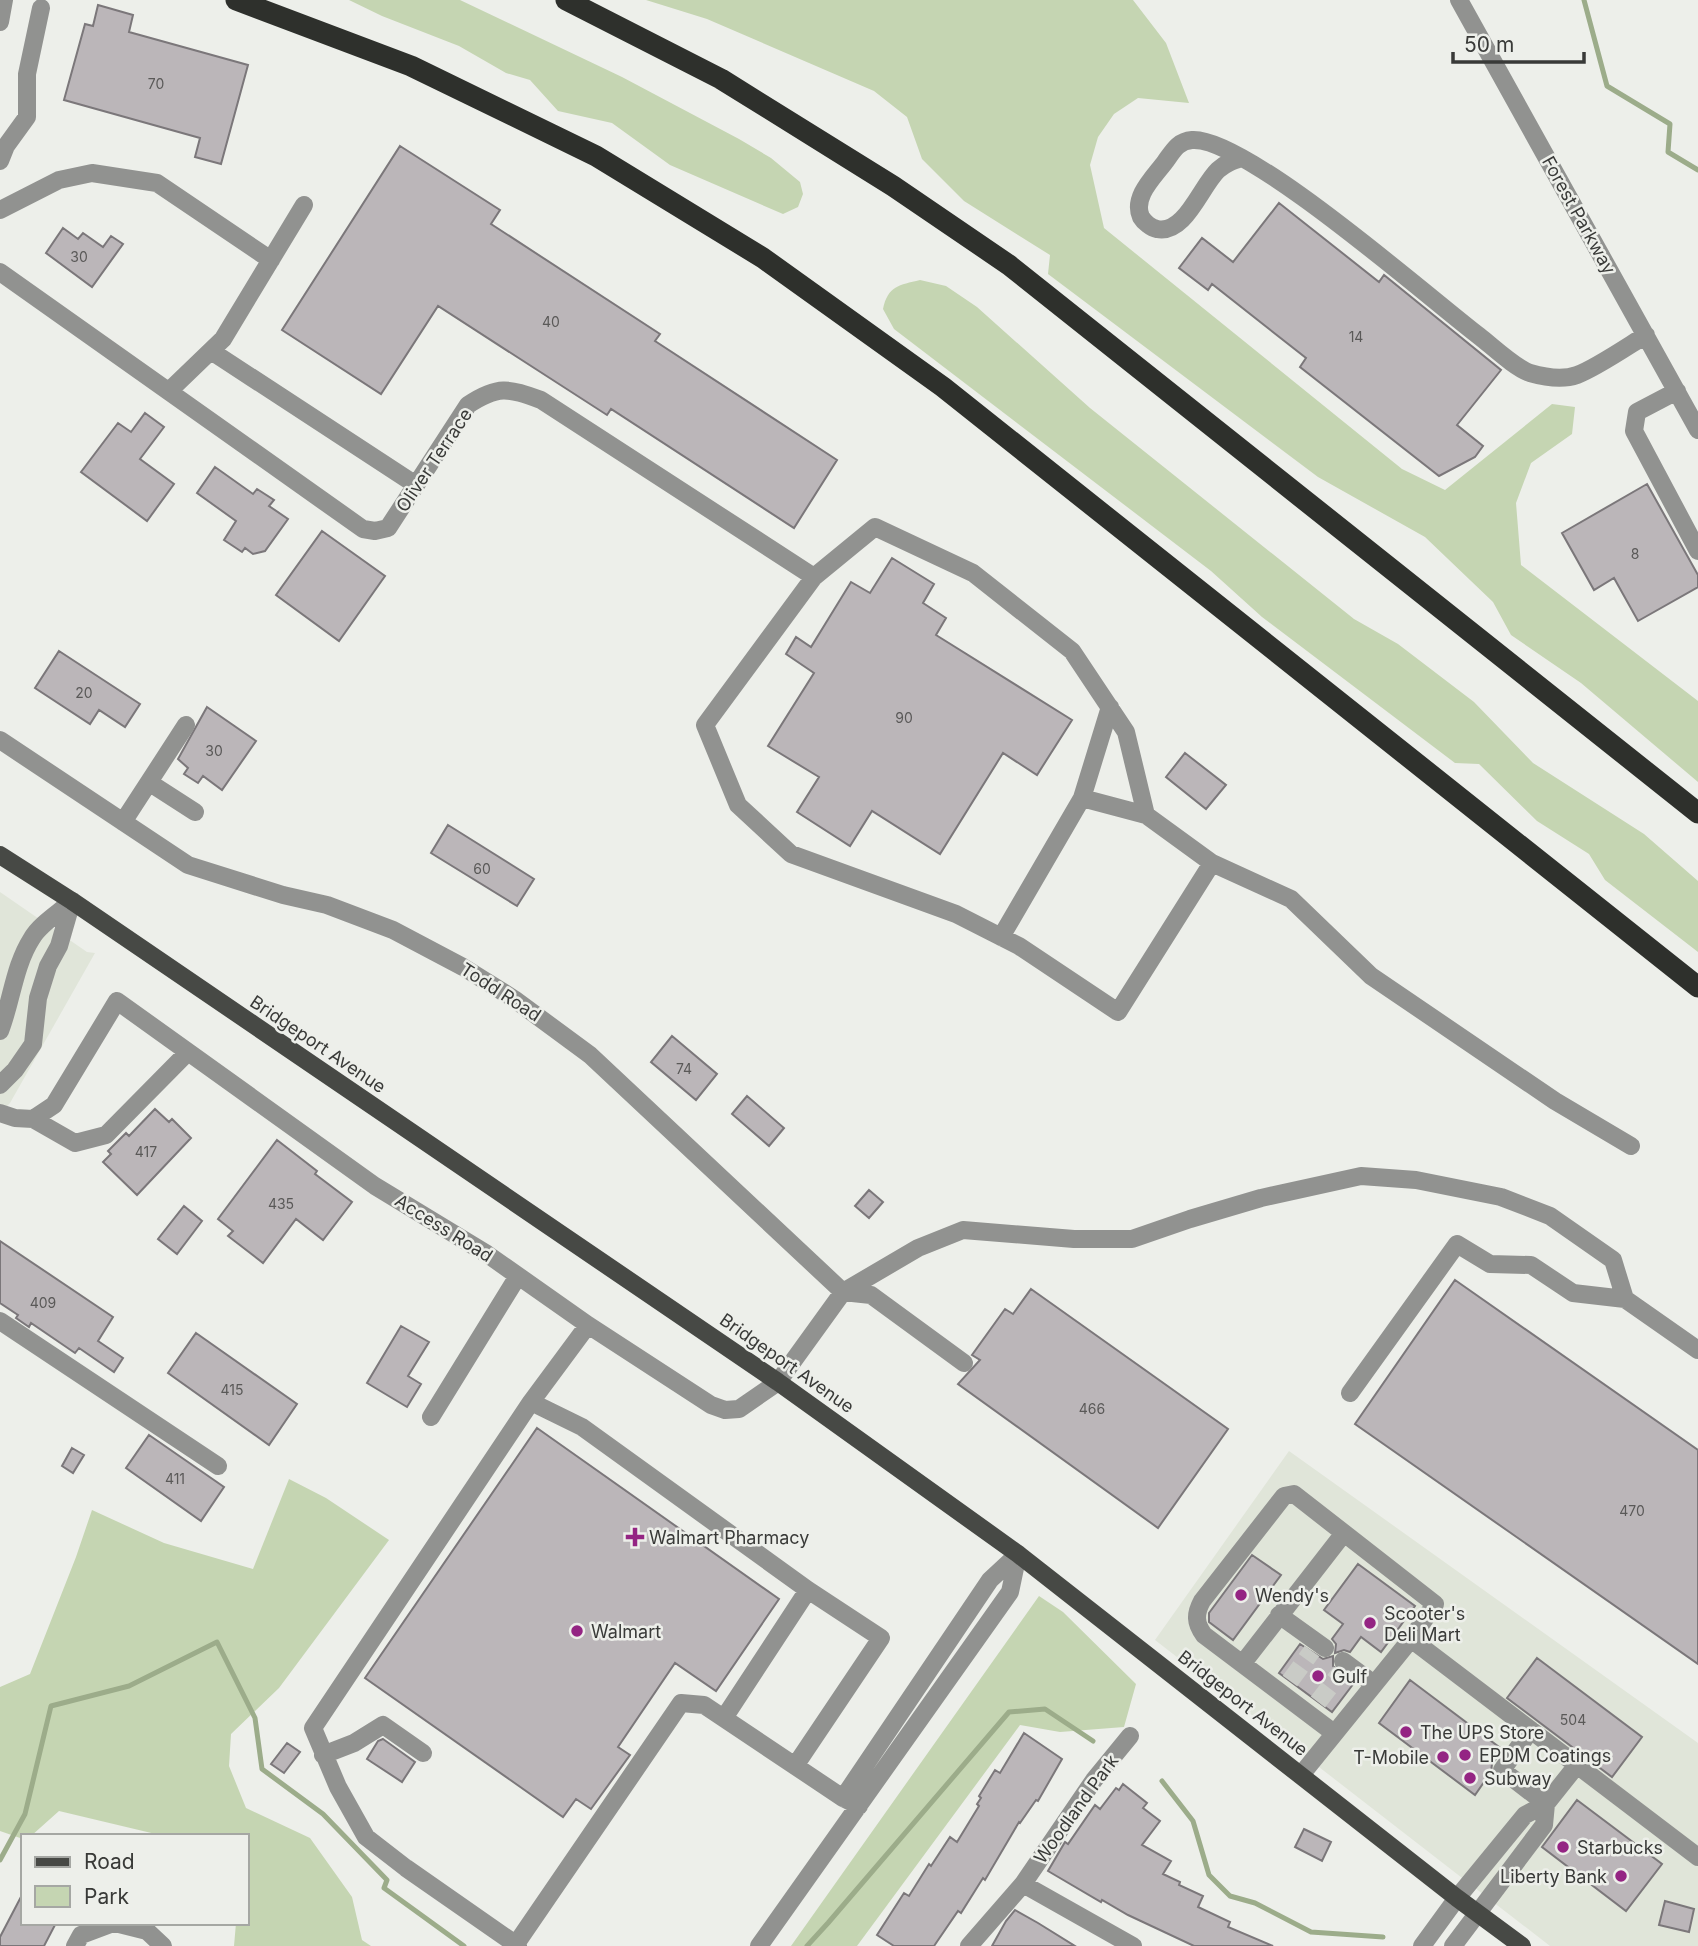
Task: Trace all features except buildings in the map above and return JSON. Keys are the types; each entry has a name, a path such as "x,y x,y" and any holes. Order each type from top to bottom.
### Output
{"highway":[{"path":"236,0 411,66 596,156 763,258 943,387 1698,987"},
{"path":"566,0 721,79 893,186 1009,265 1698,813"}],"main road":[{"name":"Bridgeport Avenue","path":"0,855 72,901 778,1382 1018,1554 1521,1946"}],"street":[{"path":"0,22 4,0"},
{"name":"Forest Parkway","path":"1459,0 1698,430"},
{"path":"0,161 6,146 27,117 27,74 41,8"},
{"path":"1242,158 1228,162 1216,172 1179,224 1168,230 1155,229 1143,220 1138,208 1141,195 1178,144 1193,140 1213,144 1242,158 1308,200 1452,316 1527,372 1552,377 1577,375 1646,335"},
{"path":"0,210 59,180 92,173 157,183 271,260"},
{"path":"169,391 223,339 304,205"},
{"name":"Oliver Terrace","path":"0,272 363,528 375,531 388,528 468,405 487,393 513,390 541,400 814,577"},
{"path":"211,351 416,485"},
{"path":"1677,391 1637,412 1633,431 1698,551"},
{"path":"1146,815 1126,732 1072,651 973,573 875,527 814,577 705,725 738,805 791,854 956,914 1019,946 1118,1012 1212,863"},
{"path":"1001,937 1082,798 1110,708"},
{"path":"123,822 186,725"},
{"name":"Todd Road","path":"0,740 188,865 283,895 327,905 393,930 463,967 514,999 590,1055 843,1292"},
{"path":"150,783 195,812"},
{"path":"1082,798 1146,815 1212,863 1291,899 1371,976 1555,1101 1631,1146"},
{"path":"0,1031 10,1003 16,972 33,936 72,901"},
{"path":"0,1085 15,1070 33,1044 38,998 48,966 59,946 72,901"},
{"name":"Access Road","path":"33,1119 54,1105 117,1001 375,1185 488,1254 588,1325 711,1405 725,1410 739,1409 778,1382"},
{"path":"3,1120 33,1119 75,1143 106,1135 188,1052"},
{"path":"778,1382 843,1292 918,1248 963,1230 1074,1239 1132,1239 1261,1198 1361,1176 1416,1180 1501,1197 1550,1216 1613,1260 1625,1299"},
{"path":"1350,1393 1457,1244 1490,1264 1531,1265 1573,1293 1625,1299 1698,1350"},
{"path":"431,1417 518,1276"},
{"path":"843,1292 871,1295 964,1363"},
{"path":"0,1321 218,1466"},
{"path":"588,1325 531,1402 313,1728 338,1787 366,1837 517,1945 681,1703 704,1705 851,1802"},
{"path":"531,1402 582,1427 808,1590 881,1638 795,1766"},
{"path":"1301,1775 1411,1639 1435,1604 1294,1494 1284,1496 1202,1601 1196,1618 1204,1635 1242,1663 1286,1686 1313,1708 1334,1733"},
{"path":"1242,1663 1344,1532"},
{"path":"1364,1547 1366,1564 1409,1595 1419,1608 1385,1654 1380,1678"},
{"path":"759,1946 990,1580 1018,1554"},
{"path":"724,1718 808,1590"},
{"path":"1279,1615 1318,1647"},
{"path":"1411,1639 1698,1857"},
{"path":"1344,1666 1380,1678"},
{"path":"323,1755 354,1743 383,1725 423,1753"},
{"path":"1531,1730 1502,1770 1546,1804"},
{"name":"Woodland Park","path":"969,1946 1023,1884 1094,1780 1130,1736"},
{"path":"1422,1946 1457,1898 1525,1815 1546,1804 1577,1765"},
{"path":"1453,1946 1544,1825 1546,1804"},
{"name":"Woodland Park","path":"1023,1884 1133,1946"},
{"path":"75,1946 81,1935 108,1925"},
{"path":"122,1925 147,1931 163,1946"}],"shaded area":[{"path":"0,892 87,952 95,953 10,1103 0,1114"},
{"path":"1289,1451 1698,1743 1698,1946 1550,1946 1155,1640"}],"green space":[{"path":"349,0 460,0 622,77 771,158 800,182 803,194 798,207 783,214 670,165 612,123 558,111 530,80 506,73 459,46"},
{"path":"646,0 1133,0 1166,43 1189,103 1138,98 1114,114 1098,137 1090,165 1104,228 1402,469 1445,490 1552,404 1575,407 1572,434 1531,463 1516,503 1521,565 1698,701 1698,782 1581,683 1511,635 1493,602 1425,537 1318,477 1048,274 1050,255 964,201 922,159 907,117 874,91 707,19"},
{"path":"920,280 946,286 977,307 1090,408 1354,619 1398,644 1474,702 1533,763 1644,834 1698,881 1698,952 1605,880 1589,854 1537,821 1479,764 1455,763 1262,617 1211,571 894,329 883,309 888,295 900,285"},
{"path":"289,1479 326,1498 389,1540 279,1688 231,1734 229,1766 246,1808 310,1838 352,1897 362,1940 371,1946 234,1946 236,1925 248,1925 248,1834 156,1834 59,1811 33,1834 21,1834 21,1838 0,1831 0,1687 30,1674 92,1510 164,1543 253,1569"},
{"path":"1039,1596 1063,1612 1136,1684 1124,1727 1060,1732 1020,1725 857,1946 791,1946"}],"waterway":[{"path":"1584,0 1607,86 1670,124 1668,152 1698,170"},
{"path":"0,1860 25,1814 51,1706 129,1686 217,1642 255,1718 262,1769 323,1814 387,1880 384,1888 464,1946"},
{"path":"807,1946 1009,1712 1045,1709 1093,1741"},
{"path":"1162,1781 1193,1821 1209,1875 1230,1896 1255,1903 1311,1932 1383,1937"}],"tunnel":[{"path":"1290,1681 1312,1651"},
{"path":"1318,1702 1341,1672"}],"place":[{"name":"Walmart Pharmacy","path":"635,1537"},
{"name":"Wendy's","path":"1241,1595"},
{"name":"Scooter's Deli Mart","path":"1370,1623"},
{"name":"Walmart","path":"577,1631"},
{"name":"Gulf","path":"1318,1676"},
{"name":"The UPS Store","path":"1406,1732"},
{"name":"EPDM Coatings","path":"1465,1755"},
{"name":"T-Mobile","path":"1443,1757"},
{"name":"Subway","path":"1470,1778"},
{"name":"Starbucks","path":"1563,1847"},
{"name":"Liberty Bank","path":"1621,1876"}]}
